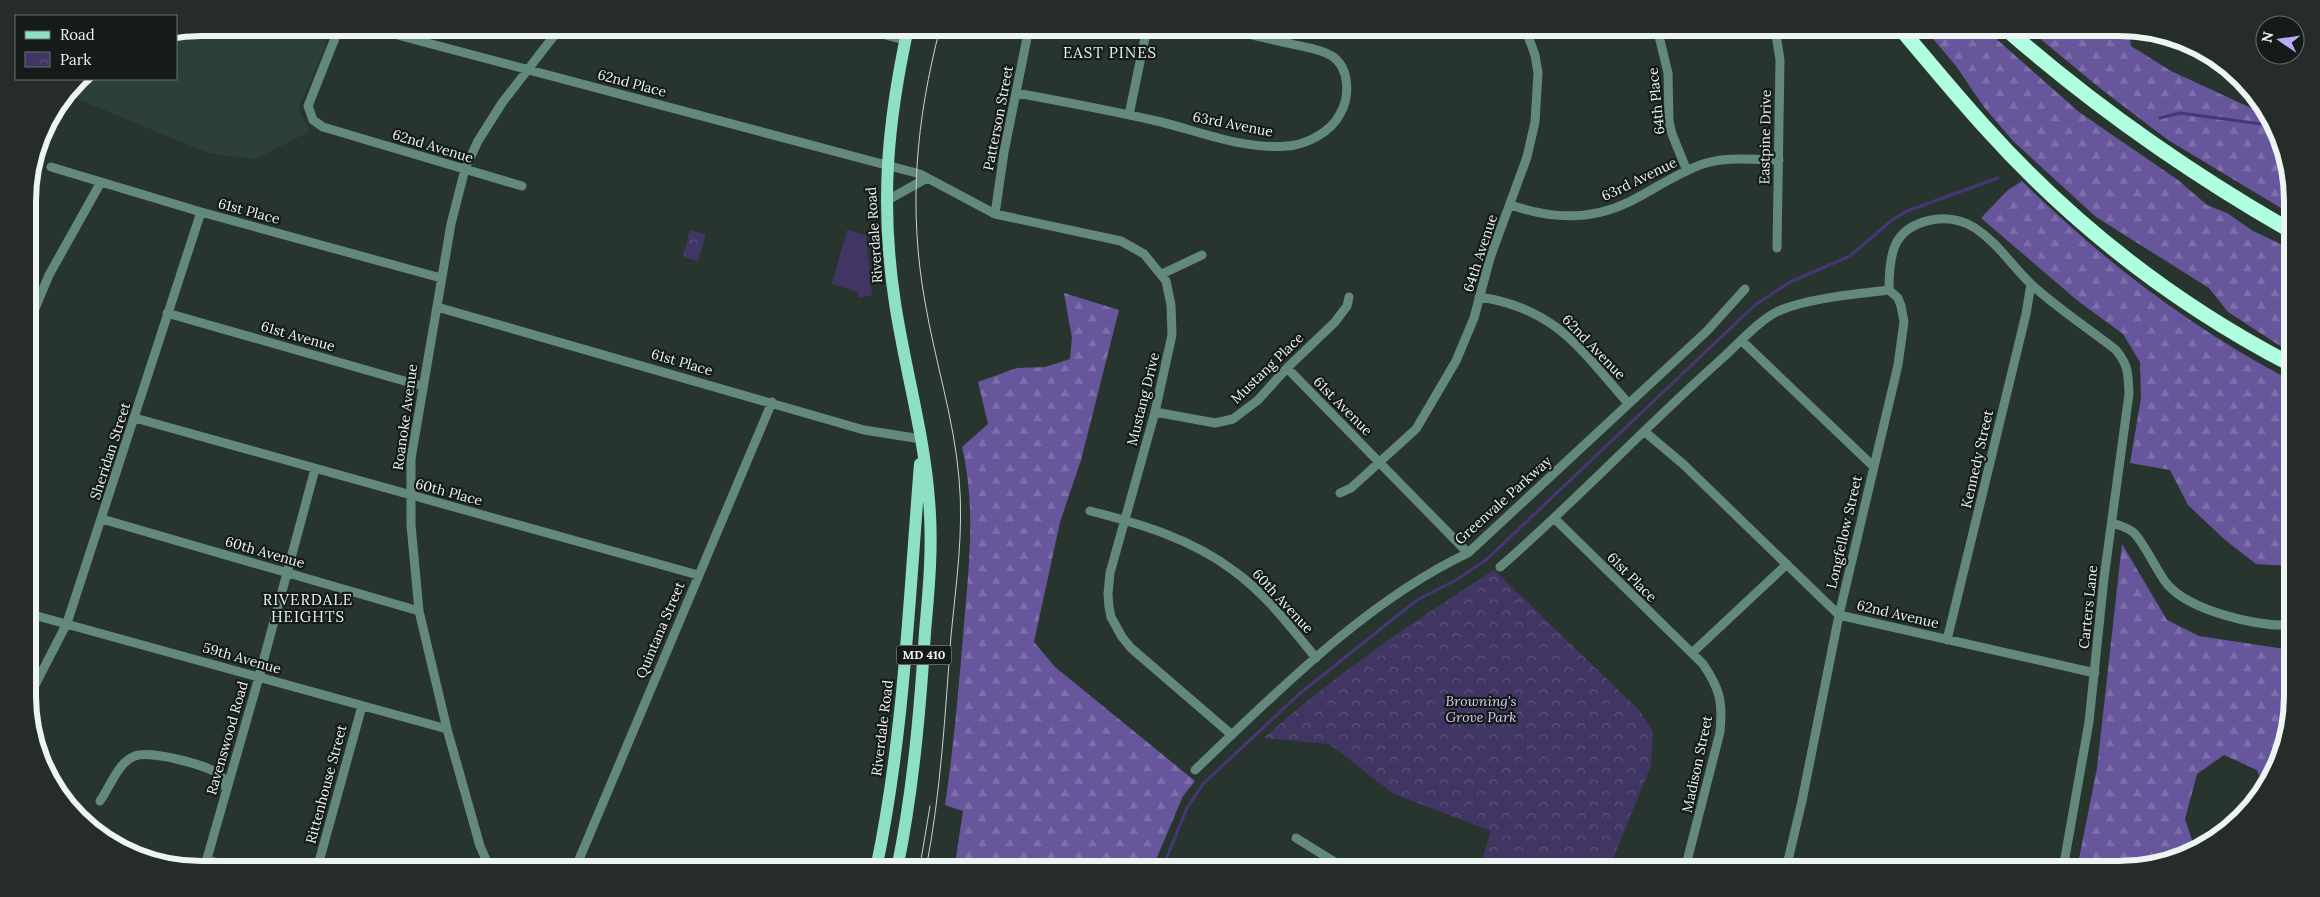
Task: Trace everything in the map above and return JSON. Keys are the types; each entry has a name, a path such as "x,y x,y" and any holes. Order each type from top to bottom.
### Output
{"highway":[{"path":"1907,36 1984,127 2095,234 2136,267 2186,301 2284,360"},
{"path":"2015,36 2123,124 2201,177 2284,227"}],"main road":[{"name":"Riverdale Road","path":"898,861 917,730 931,548 930,500 922,439 894,300 886,202 886,166 890,123 906,37"},
{"name":"Riverdale Road","path":"878,861 899,716 922,439"}],"street":[{"name":"63rd Avenue","path":"1016,93 1130,115 1260,145 1288,146 1300,143 1322,132 1334,123 1345,102 1347,90 1346,77 1336,60 1331,56 1301,46 1259,36"},
{"name":"64th Avenue","path":"1380,462 1416,429 1432,406 1456,362 1479,297 1532,139 1538,104 1538,74 1535,55 1528,36"},
{"name":"64th Place","path":"1659,36 1668,74 1669,121 1672,134 1687,171"},
{"name":"Eastpine Drive","path":"1776,36 1780,60 1777,248"},
{"name":"62nd Avenue","path":"335,37 308,106 308,112 313,120 337,132 522,186"},
{"name":"62nd Place","path":"405,37 886,166"},
{"name":"Roanoke Avenue","path":"487,861 447,729 420,611 411,524 411,459 441,278 454,210 465,169 490,120 553,37"},
{"path":"892,37 905,40"},
{"name":"Patterson Street","path":"995,214 1027,37"},
{"path":"1130,115 1145,37"},
{"name":"63rd Avenue","path":"1510,205 1528,211 1563,217 1592,216 1628,202 1705,163 1723,160 1779,160"},
{"name":"Mustang Drive","path":"886,166 927,178 995,214 1121,241 1144,254 1162,274 1169,291 1173,321 1170,344 1126,520 1110,573 1108,594 1111,617 1116,628 1131,648 1232,735"},
{"name":"61st Place","path":"51,167 200,212 441,278"},
{"path":"886,202 927,178"},
{"path":"37,304 49,275 100,182"},
{"name":"Sheridan Street","path":"36,683 67,623 135,418 200,212"},
{"path":"1500,567 1555,519 1770,316 1792,306 1889,290 1890,262 1894,246 1899,236 1907,228 1926,221 1949,218 1972,226 2004,252 2031,284"},
{"path":"1162,274 1202,255"},
{"name":"Carters Lane","path":"2031,284 2116,350 2126,362 2129,394 2080,778 2065,860"},
{"name":"Kennedy Street","path":"1948,640 2026,314 2031,284"},
{"name":"Greenvale Parkway","path":"1195,770 1316,658 1393,595 1468,553 1707,331 1745,289"},
{"name":"Longfellow Street","path":"1788,860 1802,801 1839,615 1902,344 1904,322 1901,306 1898,298 1889,290"},
{"name":"Mustang Place","path":"1154,412 1204,422 1224,422 1242,413 1258,400 1287,368 1336,322 1347,306 1349,297"},
{"name":"62nd Avenue","path":"1479,297 1502,301 1544,318 1568,338 1628,404"},
{"name":"61st Place","path":"437,307 864,430 922,439"},
{"name":"61st Avenue","path":"167,313 422,386"},
{"path":"1742,341 1873,466"},
{"name":"61st Avenue","path":"1287,368 1468,553"},
{"name":"Quintana Street","path":"578,861 772,402"},
{"name":"60th Place","path":"135,418 698,575"},
{"name":"62nd Avenue","path":"1645,432 1683,464 1839,615 2094,673"},
{"path":"1340,493 1351,488 1380,462"},
{"name":"Ravenswood Road","path":"207,860 315,469"},
{"name":"60th Avenue","path":"1090,512 1126,520 1177,539 1235,571 1260,594 1316,658"},
{"name":"60th Avenue","path":"102,519 420,611"},
{"name":"61st Place","path":"1555,519 1692,653"},
{"path":"2112,523 2133,532 2168,584 2189,600 2240,620 2268,625 2284,625"},
{"path":"1692,653 1787,564"},
{"name":"59th Avenue","path":"36,615 447,729"},
{"name":"Madison Street","path":"1688,860 1720,732 1722,711 1719,690 1703,664 1692,653"},
{"name":"Rittenhouse Street","path":"319,861 362,706"},
{"path":"100,801 122,766 133,756 141,754 171,758 215,772 223,779 226,792"},
{"path":"1296,838 1332,860"}],"shaded area":[{"path":"326,37 324,49 298,110 310,131 255,159 208,153 73,97 90,80 178,80 178,38"},
{"path":"933,857 944,861 932,861"}],"green space":[{"path":"1931,36 1993,36 2079,112 2178,180 2207,205 2227,213 2253,231 2284,246 2284,348 2228,312 2209,288 2096,217 2013,141 1984,107 1956,66"},
{"path":"2037,36 2130,37 2131,46 2171,71 2256,110 2267,128 2281,169 2284,210 2168,140 2101,89"},
{"path":"2022,181 2084,238 2150,291 2219,339 2284,377 2284,566 2256,564 2224,539 2188,505 2170,470 2130,463 2141,398 2140,362 2123,334 2078,301 1981,218 2007,191"},
{"path":"690,230 706,234 698,261 683,257"},
{"path":"847,230 866,235 872,295 859,298 858,292 832,284"},
{"path":"1064,293 1119,310 1081,460 1060,522 1034,642 1055,667 1195,781 1183,796 1156,861 956,861 963,811 945,805 956,715 969,558 969,491 962,447 988,424 978,382 1017,368 1045,367 1070,359 1072,338"},
{"path":"2122,544 2167,620 2199,636 2284,649 2284,696 2281,728 2275,749 2261,779 2257,770 2224,755 2197,774 2185,819 2193,843 2151,858 2079,860 2097,768"},
{"name":"Browning's Grove Park","path":"1494,570 1640,711 1653,732 1651,765 1613,860 1482,860 1491,831 1394,794 1329,744 1264,738 1347,670 1434,609"}],"waterway":[{"path":"2160,118 2180,113 2265,124"},
{"path":"1165,861 1187,808 1203,784 1298,695 1398,615 1417,600 1456,580 1486,560 1755,305 1790,282 1850,256 1892,220 1907,211 1998,178"}],"tram line":[{"path":"927,861 942,753 961,518 957,456 925,302 917,232 917,164 920,131 938,37"},
{"path":"921,860 930,806"}],"district":[{"name":"EAST PINES","path":"1110,53"},
{"name":"RIVERDALE HEIGHTS","path":"308,608"}]}
